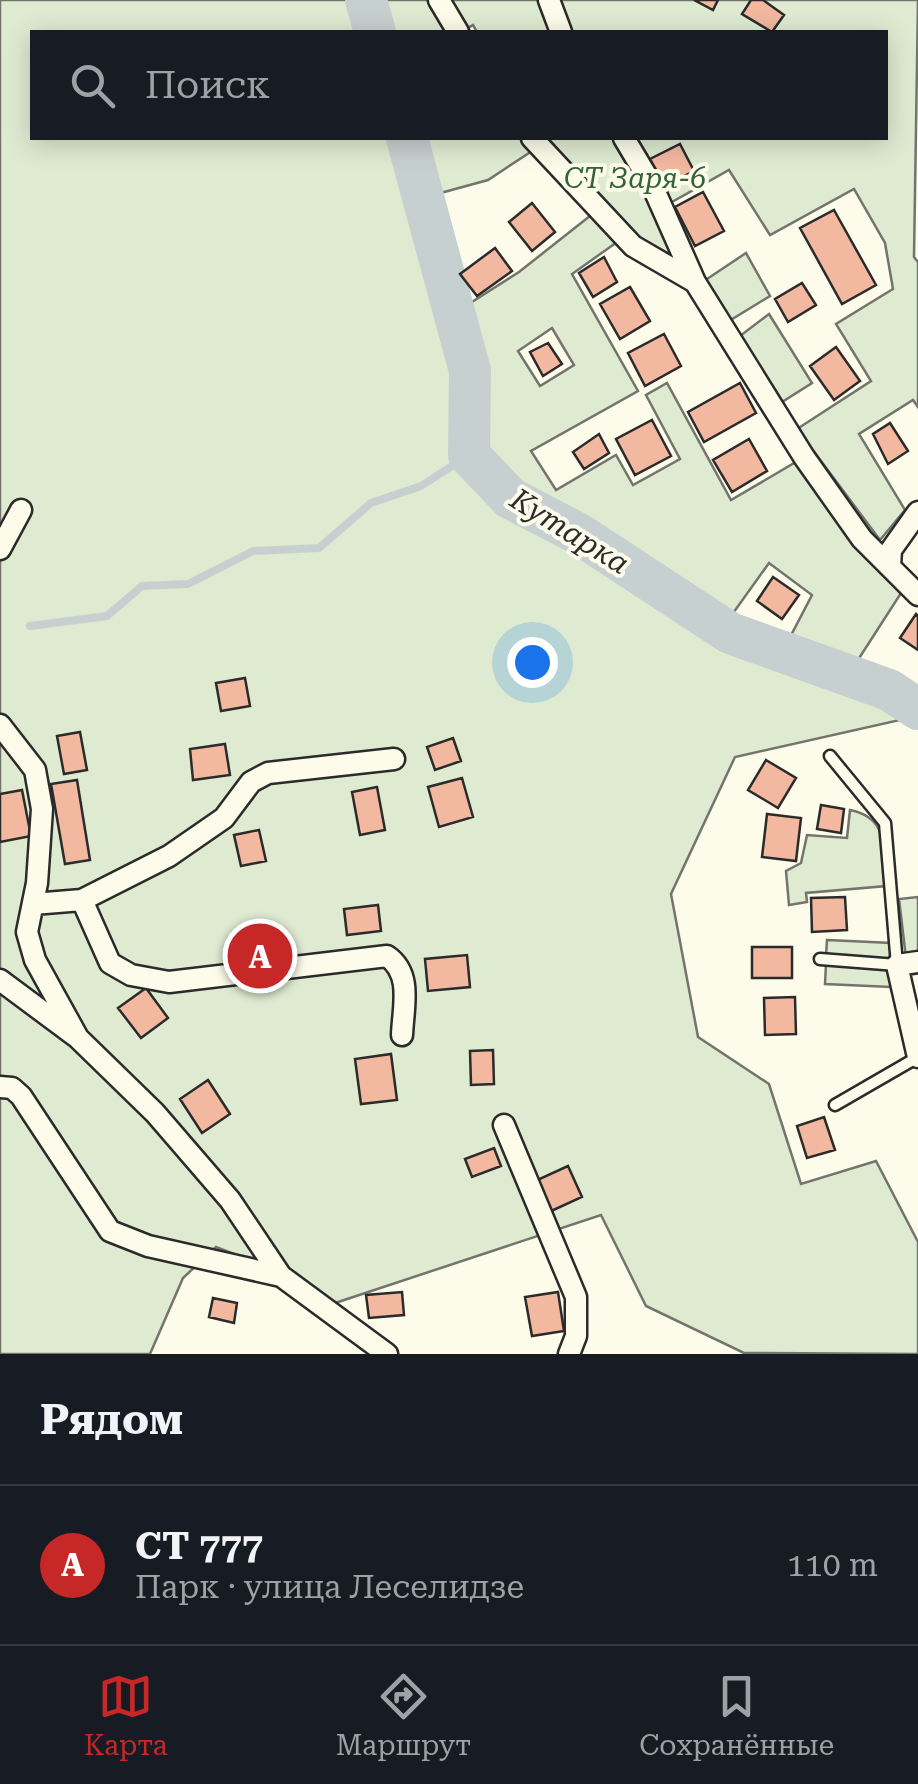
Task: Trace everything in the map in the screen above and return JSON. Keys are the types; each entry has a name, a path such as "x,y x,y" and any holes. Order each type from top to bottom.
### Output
{"street":[{"path":"439,0 457,30"},
{"path":"548,0 560,30"},
{"path":"534,140 633,246 696,282"},
{"path":"625,140 652,184 696,282 804,456 862,539 918,595"},
{"path":"0,548 21,510"},
{"path":"890,566 892,550 918,512"},
{"path":"0,725 34,770 42,810 33,904 26,932 36,960 78,1038"},
{"path":"33,904 82,900 182,847 224,818 252,782 268,773 394,758"},
{"path":"82,900 110,963 131,975 168,982 387,956 398,964 405,982 402,1035"},
{"path":"908,963 918,1057"},
{"path":"0,980 78,1038 155,1112 230,1200 280,1276 380,1353"},
{"path":"0,1087 12,1088 21,1096 110,1231 148,1246 280,1276"},
{"path":"504,1125 576,1298 576,1336 569,1354"}],"lane":[{"path":"820,959 908,963 885,823 830,756"},
{"path":"836,1105 918,1057"}],"green space":[{"name":"СТ Заря-6","path":"0,0 918,0 914,257 918,262 918,407 913,400 859,434 905,510 880,540 797,429 871,381 836,324 893,289 885,243 854,189 770,235 729,170 656,211 681,262 639,243 550,140 888,140 888,30 476,30 473,25 464,30 30,30 30,140 523,140 532,151 488,180 437,194 464,307 519,272 595,212 620,240 572,274 638,391 531,451 556,490 616,455 633,485 680,459 646,395 667,383 731,500 796,462 860,552 903,590 856,663 787,643 812,595 769,563 731,616 749,632 759,659 890,704 900,720 735,757 671,894 698,1037 769,1084 801,1184 876,1161 918,1242 918,1354 744,1353 646,1306 601,1215 332,1304 299,1279 216,1247 183,1278 150,1354 0,1354","holes":["552,328 574,365 540,386 518,351"]},
{"path":"746,253 770,296 729,321 704,281"},
{"path":"769,314 812,383 782,402 740,336"},
{"path":"850,810 863,814 878,828 884,849 886,886 806,893 807,902 789,905 786,871 801,863 807,835 847,838"},
{"path":"918,897 918,956 906,958 899,899"},
{"path":"827,940 892,943 891,959 826,955"},
{"path":"826,964 892,969 891,987 825,984"}],"building":[{"path":"694,0 718,0 713,10"},
{"path":"751,0 763,0 784,15 773,30 769,30 742,14"},
{"path":"680,144 694,171 664,186 650,159"},
{"path":"703,192 724,231 695,246 675,207"},
{"path":"532,203 555,232 532,251 509,222"},
{"path":"834,210 876,285 842,304 800,228"},
{"path":"495,248 512,271 477,296 460,274"},
{"path":"604,257 617,282 593,297 579,273"},
{"path":"802,283 816,305 788,322 775,299"},
{"path":"630,287 650,321 620,339 600,304"},
{"path":"664,334 681,366 645,386 628,353"},
{"path":"548,343 562,364 543,376 530,352"},
{"path":"836,347 860,381 834,400 810,366"},
{"path":"740,383 756,413 704,442 688,412"},
{"path":"652,420 671,456 635,475 616,439"},
{"path":"890,423 908,451 888,464 873,434"},
{"path":"599,434 609,453 584,469 573,452"},
{"path":"749,439 767,471 732,492 713,460"},
{"path":"773,577 799,595 782,619 757,601"},
{"path":"918,616 918,650 900,638"},
{"path":"245,678 250,706 221,711 216,683"},
{"path":"80,732 87,770 64,774 57,736"},
{"path":"453,738 461,761 435,770 427,747"},
{"path":"225,744 230,775 193,780 190,749"},
{"path":"766,760 796,778 778,808 748,790"},
{"path":"462,778 473,817 439,827 428,787"},
{"path":"77,780 90,860 65,864 51,784"},
{"path":"377,787 385,830 360,835 352,792"},
{"path":"22,790 31,836 0,842 0,794"},
{"path":"821,805 844,809 841,833 817,829"},
{"path":"767,814 801,818 796,861 762,857"},
{"path":"259,830 266,861 241,866 234,835"},
{"path":"845,897 847,930 812,932 811,898"},
{"path":"378,905 381,931 347,935 344,909"},
{"path":"752,947 792,947 792,978 752,978"},
{"path":"467,955 470,987 428,991 425,959"},
{"path":"146,988 168,1018 141,1038 118,1008"},
{"path":"795,997 796,1034 765,1035 764,998"},
{"path":"493,1050 494,1084 471,1085 470,1051"},
{"path":"391,1054 397,1100 361,1104 355,1059"},
{"path":"208,1080 230,1114 202,1133 180,1099"},
{"path":"824,1117 835,1150 807,1158 797,1126"},
{"path":"494,1148 501,1166 472,1177 465,1159"},
{"path":"568,1166 582,1197 549,1212 535,1181"},
{"path":"402,1292 404,1315 369,1318 366,1295"},
{"path":"558,1292 564,1331 532,1336 525,1297"},
{"path":"213,1298 237,1303 234,1323 209,1317"}],"waterway":[{"name":"Кутарка","path":"366,0 374,30"},
{"name":"Кутарка","path":"408,140 470,371 469,455 510,498 579,534 730,633 889,690 918,709"},
{"path":"30,626 107,616 142,586 188,584 253,551 319,548 371,503 421,486 469,455"}],"place":[{"name":"СТ 777","path":"260,956"}]}
